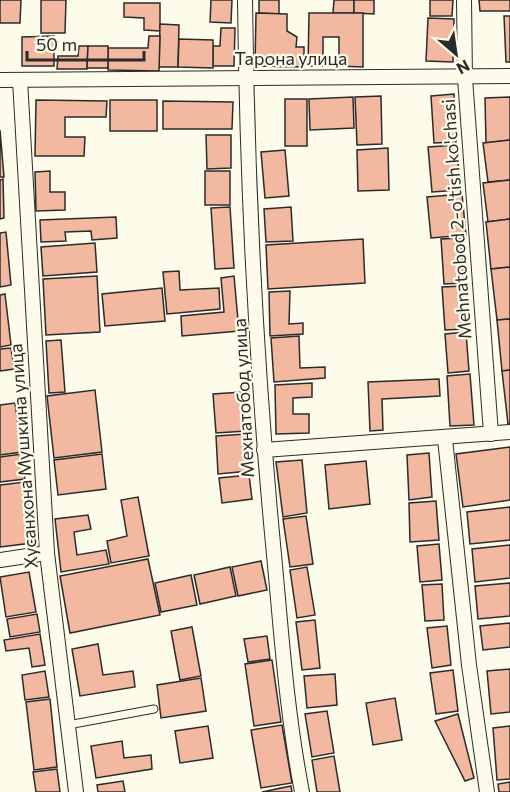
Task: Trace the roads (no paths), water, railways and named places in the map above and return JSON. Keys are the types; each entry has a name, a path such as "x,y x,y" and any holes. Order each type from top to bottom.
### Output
{"street":[{"name":"Мехнатобод улица","path":"245,0 246,77 264,450 291,732 302,792"},
{"name":"Mehnatobod 2-o'tish ko'chasi","path":"464,0 465,78 492,434"},
{"name":"Тарона улица","path":"0,80 510,76"},
{"name":"Хусанхона Мушкина улица","path":"20,80 47,554 76,792"},
{"path":"264,450 445,439 510,432"},
{"path":"445,439 469,665 487,792"},
{"path":"0,560 47,554"}],"lane":[{"path":"68,725 154,709"}]}
